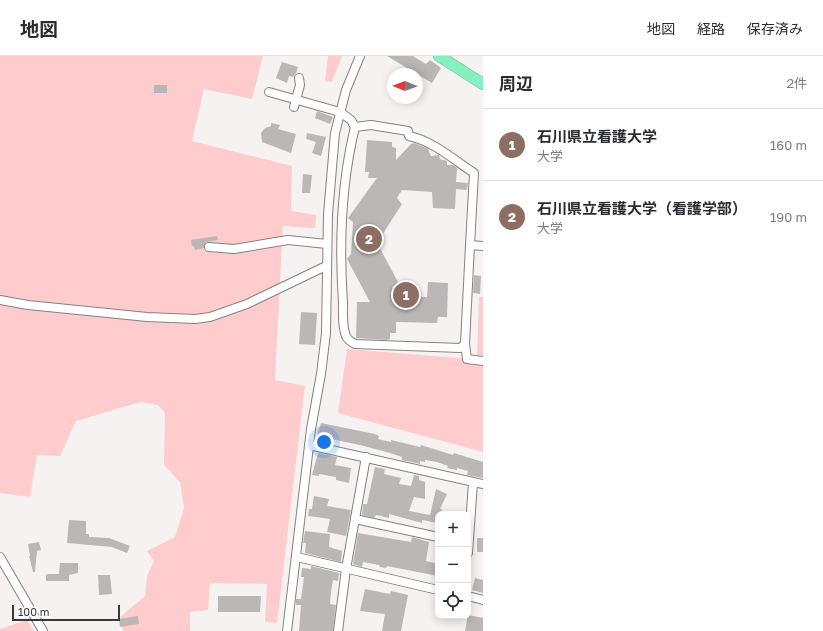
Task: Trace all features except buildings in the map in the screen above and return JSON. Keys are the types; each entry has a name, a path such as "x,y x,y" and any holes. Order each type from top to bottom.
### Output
{"highway":[{"path":"441,56 483,84"}],"street":[{"path":"287,631 297,557 309,445 321,374 326,333 326,266 335,133 346,90 360,56"},
{"path":"295,103 300,85 299,78"},
{"path":"269,92 295,103 340,112 351,120 355,127 347,162 341,246 345,335 348,340 356,344 460,348 465,344"},
{"path":"355,127 371,125 408,131 409,136 433,146 474,173 465,344 467,359 483,361"},
{"path":"209,246 234,249 288,240 327,244"},
{"path":"470,245 483,246"},
{"path":"0,300 28,305 147,318 195,319 210,317 247,304 326,266"},
{"path":"309,445 473,483 483,484"},
{"path":"338,631 346,569 366,458"},
{"path":"471,511 473,483"},
{"path":"355,519 435,536"},
{"path":"0,557 43,631"},
{"path":"297,557 435,589"},
{"path":"471,597 483,600"}],"shaded area":[{"path":"0,56 263,56 252,99 204,89 192,141 292,166 291,211 316,215 315,228 283,226 275,380 305,386 277,623 265,622 267,584 210,583 208,610 190,612 190,631 123,631 120,617 145,596 147,576 154,561 147,551 175,537 184,508 180,482 164,465 165,413 158,405 140,402 76,421 60,456 37,455 30,497 0,493"},
{"path":"328,56 342,56 332,82 325,81"},
{"path":"479,297 483,297 483,356 477,355"},
{"path":"347,349 483,360 483,452 338,413"},
{"path":"27,620 34,631 0,631 0,629"}],"place":[{"name":"石川県立看護大学（看護学部）","path":"369,239"},
{"name":"石川県立看護大学","path":"406,295"}]}
